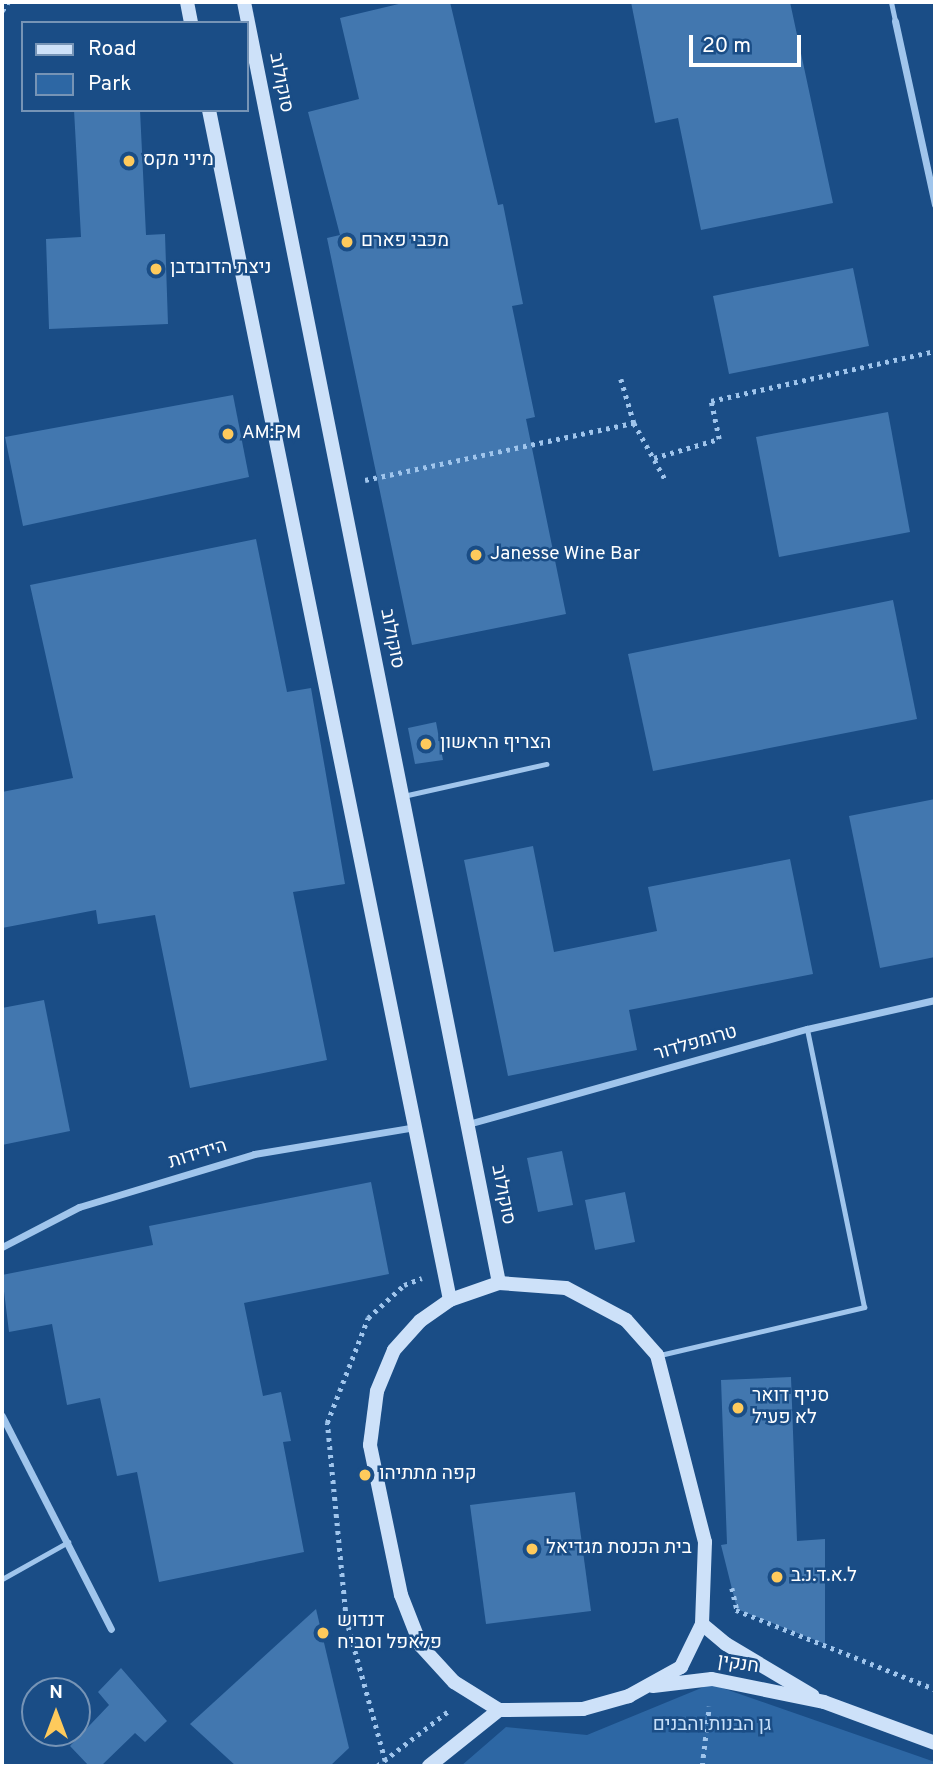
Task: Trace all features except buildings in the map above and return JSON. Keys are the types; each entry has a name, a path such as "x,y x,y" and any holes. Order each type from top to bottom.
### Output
{"main road":[{"path":"187,2 191,21"},
{"name":"סוקולוב","path":"244,2 248,21"},
{"name":"סוקולוב","path":"248,22 499,1283"},
{"path":"209,112 450,1300"},
{"path":"499,1283 566,1288 625,1320 657,1356 705,1542 702,1625 681,1667 645,1687 583,1709 499,1710 454,1682 421,1646 401,1595 370,1444 377,1391 394,1350 420,1321 450,1300 499,1283"},
{"name":"חנקין","path":"702,1625 726,1644 824,1702"},
{"name":"חנקין","path":"645,1687 712,1679 824,1702 935,1743"},
{"path":"429,1766 499,1710"}],"street":[{"path":"895,21 935,205"},
{"name":"טרומפלדור","path":"468,1124 807,1029 935,1000"},
{"name":"הידידות","path":"2,1247 79,1207 254,1154 415,1127"},
{"path":"2,1416 111,1629"}],"lane":[{"path":"891,2 895,21"},
{"path":"402,796 545,764"},
{"path":"657,1356 864,1307 807,1029"},
{"path":"2,1579 68,1542"}],"path":[{"path":"2,11 8,2"},
{"path":"654,458 719,439 711,401 935,351"},
{"path":"621,379 634,424 665,479"},
{"path":"341,486 634,424"},
{"path":"702,1766 709,1698"}],"green space":[{"name":"גן הבנות והבנים","path":"711,1684 935,1762 935,1766 461,1766 506,1727 587,1735"}],"place":[{"name":"מיני מקס","path":"129,161"},
{"name":"מכבי פארם","path":"347,242"},
{"name":"ניצת הדובדבן","path":"156,269"},
{"name":"AM:PM","path":"228,434"},
{"name":"Janesse Wine Bar","path":"476,555"},
{"name":"הצריף הראשון","path":"426,744"},
{"name":"סניף דואר לא פעיל","path":"738,1408"},
{"name":"קפה מתתיהו","path":"365,1475"},
{"name":"בית הכנסת מגדיאל","path":"532,1549"},
{"name":"ל.א.ד.נ.ב","path":"777,1577"},
{"name":"דנדוש פלאפל וסביח","path":"323,1633"}]}
